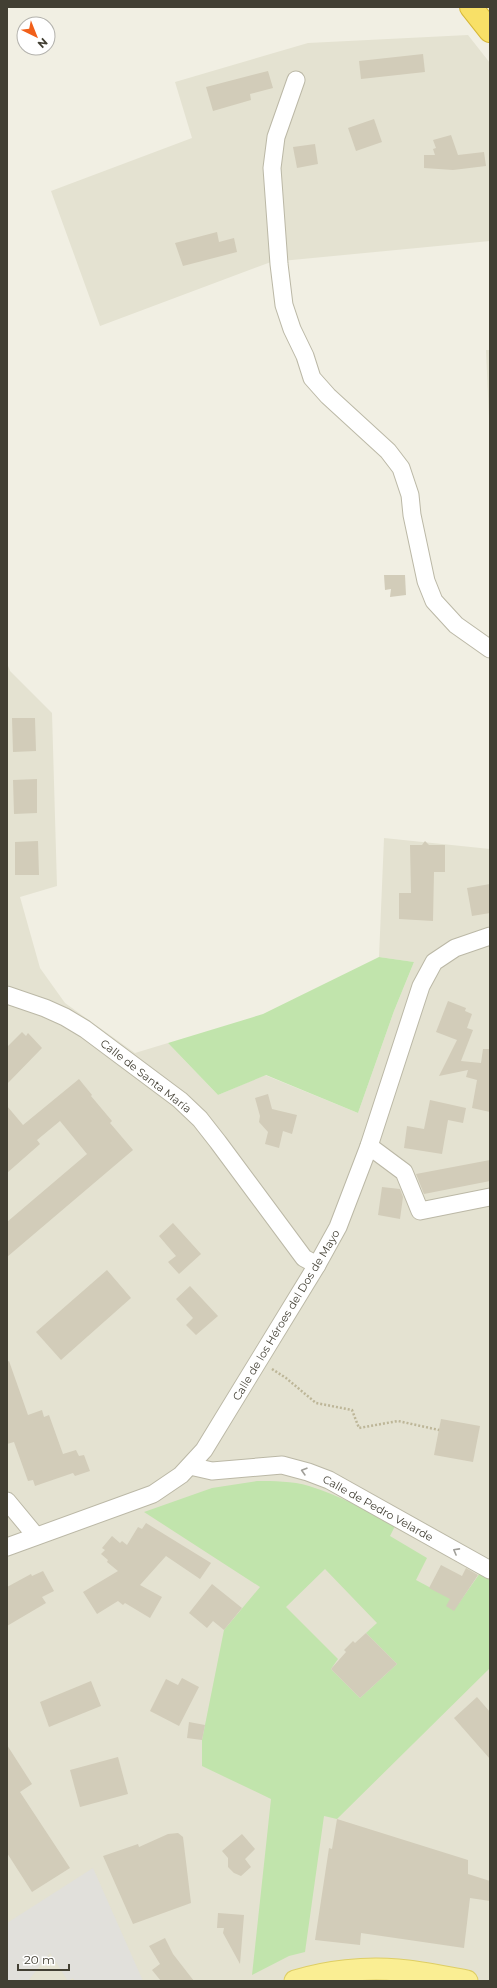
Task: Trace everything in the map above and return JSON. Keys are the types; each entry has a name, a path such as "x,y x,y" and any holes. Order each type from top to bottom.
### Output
{"highway":[{"path":"471,7 490,32"}],"main road":[{"path":"295,1981 308,1977 357,1970 391,1970 467,1981"}],"street":[{"path":"296,80 276,137 272,168 279,264 284,306 292,330 305,356 312,378 328,396 388,451 401,468 410,495 414,526 426,581 434,601 456,625 490,649"},
{"name":"Calle de los Héroes del Dos de Mayo","path":"7,1547 153,1494 170,1483 190,1466 204,1450 317,1266 338,1227 369,1146 421,986 434,962 455,948 490,936"},
{"name":"Calle de Santa María","path":"7,996 45,1008 66,1017 85,1029 180,1100 200,1119 304,1258 317,1266"},
{"path":"369,1146 404,1172 420,1211 490,1197"},
{"name":"Calle de Pedro Velarde","path":"190,1466 212,1471 282,1465 308,1472 329,1480 490,1570"},
{"path":"7,1501 36,1536"}],"path":[{"path":"259,1362 286,1378 316,1403 352,1410 359,1428 398,1421 439,1430"}],"shaded area":[{"path":"468,35 490,63 490,241 271,262 100,326 51,191 192,138 175,82 308,43"},
{"path":"486,350 490,350 490,418 489,418"},
{"path":"7,663 10,671 52,713 57,886 20,897 40,968 65,1003 135,1053 168,1043 218,1095 265,1075 358,1113 394,1011 414,962 379,957 384,838 490,849 490,1981 7,1981"},
{"path":"93,1868 143,1981 75,1981 73,1978 68,1981 50,1953 28,1981 7,1981 7,1923"}],"green space":[{"path":"379,957 414,962 394,1011 358,1113 266,1075 218,1095 168,1043 263,1014"},
{"path":"257,1481 296,1483 320,1490 364,1509 395,1526 390,1536 427,1558 416,1580 459,1603 480,1573 490,1578 490,1668 337,1819 324,1816 305,1952 289,1956 252,1975 271,1799 202,1766 202,1740 224,1630 260,1587 144,1512 212,1488","holes":["325,1569 377,1623 366,1633 397,1664 360,1698 331,1669 338,1659 286,1607"]}],"building":[{"path":"423,54 425,72 361,79 359,61"},
{"path":"268,71 273,88 250,94 251,100 213,111 206,87"},
{"path":"374,119 382,142 356,151 348,128"},
{"path":"451,135 458,155 484,152 486,166 453,170 424,168 424,155 435,155 433,149 436,148 433,140"},
{"path":"315,144 318,164 297,168 293,147"},
{"path":"217,232 219,242 234,238 237,252 183,266 175,243"},
{"path":"384,575 405,575 406,595 390,597 391,589 385,590"},
{"path":"12,718 35,718 36,751 13,752"},
{"path":"37,779 37,813 14,814 13,780"},
{"path":"38,841 39,875 15,875 15,842"},
{"path":"425,841 429,845 445,845 445,872 434,872 433,921 399,919 399,893 411,893 410,845 422,845"},
{"path":"490,884 490,913 472,916 467,888"},
{"path":"448,1001 466,1008 465,1011 472,1014 467,1028 473,1030 461,1061 481,1063 483,1049 490,1049 490,1112 472,1108 477,1080 466,1077 468,1070 439,1076 457,1040 436,1032"},
{"path":"22,1032 26,1036 28,1033 42,1048 7,1084 7,1047"},
{"path":"79,1079 112,1121 110,1123 133,1150 7,1257 7,1222 87,1154 60,1121 37,1140 40,1144 7,1173 7,1106 23,1125"},
{"path":"268,1094 272,1109 297,1115 292,1134 283,1131 279,1148 265,1144 268,1132 259,1122 260,1116 255,1098"},
{"path":"430,1100 466,1108 463,1123 448,1120 442,1154 404,1148 407,1126 424,1129"},
{"path":"490,1160 490,1181 424,1194 416,1174"},
{"path":"382,1187 400,1189 403,1197 400,1219 378,1215"},
{"path":"173,1223 201,1254 179,1274 168,1262 176,1256 159,1236"},
{"path":"107,1270 131,1298 61,1360 36,1332"},
{"path":"190,1286 218,1316 196,1335 186,1325 193,1318 176,1299"},
{"path":"9,1361 28,1415 42,1410 44,1417 49,1415 63,1454 76,1450 79,1456 84,1455 90,1471 75,1476 73,1473 35,1486 33,1480 28,1481 14,1442 7,1444 7,1362"},
{"path":"441,1419 480,1426 473,1462 434,1455"},
{"path":"146,1523 211,1563 200,1579 166,1556 140,1585 162,1597 150,1618 125,1603 123,1605 118,1601 97,1614 83,1592 118,1571 107,1562 108,1560 101,1554 105,1550 102,1548 112,1536 120,1543 122,1541 127,1545 138,1527 142,1529"},
{"path":"441,1565 462,1576 466,1568 478,1575 454,1611 446,1606 450,1599 429,1588"},
{"path":"43,1571 54,1591 42,1597 46,1603 7,1626 7,1587 31,1574 32,1576"},
{"path":"212,1584 242,1608 224,1630 213,1621 207,1628 189,1613"},
{"path":"366,1633 397,1664 360,1698 331,1669 346,1652 344,1650 353,1641 355,1643"},
{"path":"182,1678 199,1687 179,1726 150,1711 166,1679 178,1685"},
{"path":"91,1681 101,1706 49,1727 40,1702"},
{"path":"477,1697 490,1712 490,1759 454,1718"},
{"path":"189,1722 205,1725 202,1740 187,1738"},
{"path":"7,1745 32,1784 20,1792 70,1868 32,1892 7,1853"},
{"path":"118,1757 128,1794 80,1807 70,1770"},
{"path":"337,1819 468,1860 468,1874 490,1881 490,1901 470,1898 464,1948 361,1933 360,1945 315,1940 329,1848 332,1849"},
{"path":"178,1833 183,1837 191,1903 133,1924 103,1856 138,1844 139,1847 168,1834"},
{"path":"242,1834 255,1849 245,1859 251,1867 241,1876 234,1873 228,1867 228,1858 222,1851"},
{"path":"218,1913 244,1915 240,1964 223,1933 224,1928 217,1928"},
{"path":"165,1938 173,1954 194,1981 161,1981 152,1970 160,1964 149,1946"}]}
